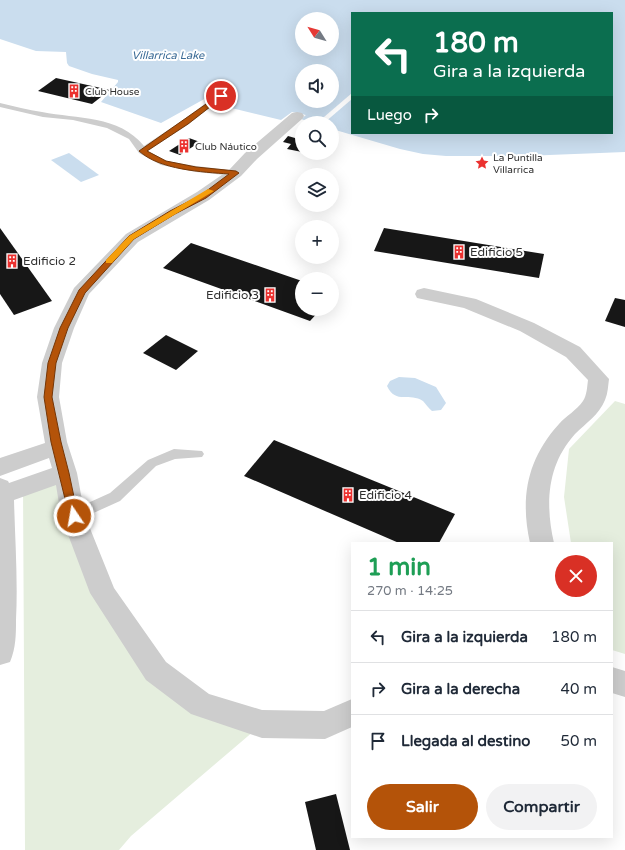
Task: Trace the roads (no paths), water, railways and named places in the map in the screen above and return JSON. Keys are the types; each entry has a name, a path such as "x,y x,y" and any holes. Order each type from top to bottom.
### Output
{"street":[{"path":"295,118 251,156 236,173 203,196 132,238 81,292 64,328 52,363 48,397 57,447 65,473 74,516 103,593 156,671 201,705 262,724 325,725 351,712"},
{"path":"424,294 469,304 527,326 573,352 599,379 593,404 566,430 545,461 537,487 537,526 542,542"},
{"path":"0,467 57,447"},
{"path":"0,653 3,611 1,492 65,473"},
{"path":"613,680 625,684"}],"lane":[{"path":"142,151 186,122 221,96"},
{"path":"0,105 43,115 73,118 110,126 132,137 142,151 164,162 196,169 236,173"},
{"path":"74,516 115,497 152,463 174,454 198,454"}],"water":[{"name":"Villarrica Lake","path":"0,0 625,0 625,152 524,156 446,156 423,154 400,149 339,131 339,116 305,116 306,115 292,112 281,120 219,105 230,95 217,92 161,123 101,102 118,82 118,80 92,74 69,66 67,63 66,52 36,51 0,39"},
{"path":"69,153 99,175 81,182 51,160"},
{"path":"399,377 415,378 436,387 446,403 441,410 432,411 423,401 395,395 387,386 390,381"}],"place":[{"name":"Club House","path":"74,91"},
{"name":"Club Náutico","path":"184,146"},
{"name":"La Puntilla Villarrica","path":"482,163"},
{"name":"Edificio 5","path":"459,252"},
{"name":"Edificio 2","path":"12,261"},
{"name":"Edificio 3","path":"270,295"},
{"name":"Edificio 4","path":"348,495"}]}
